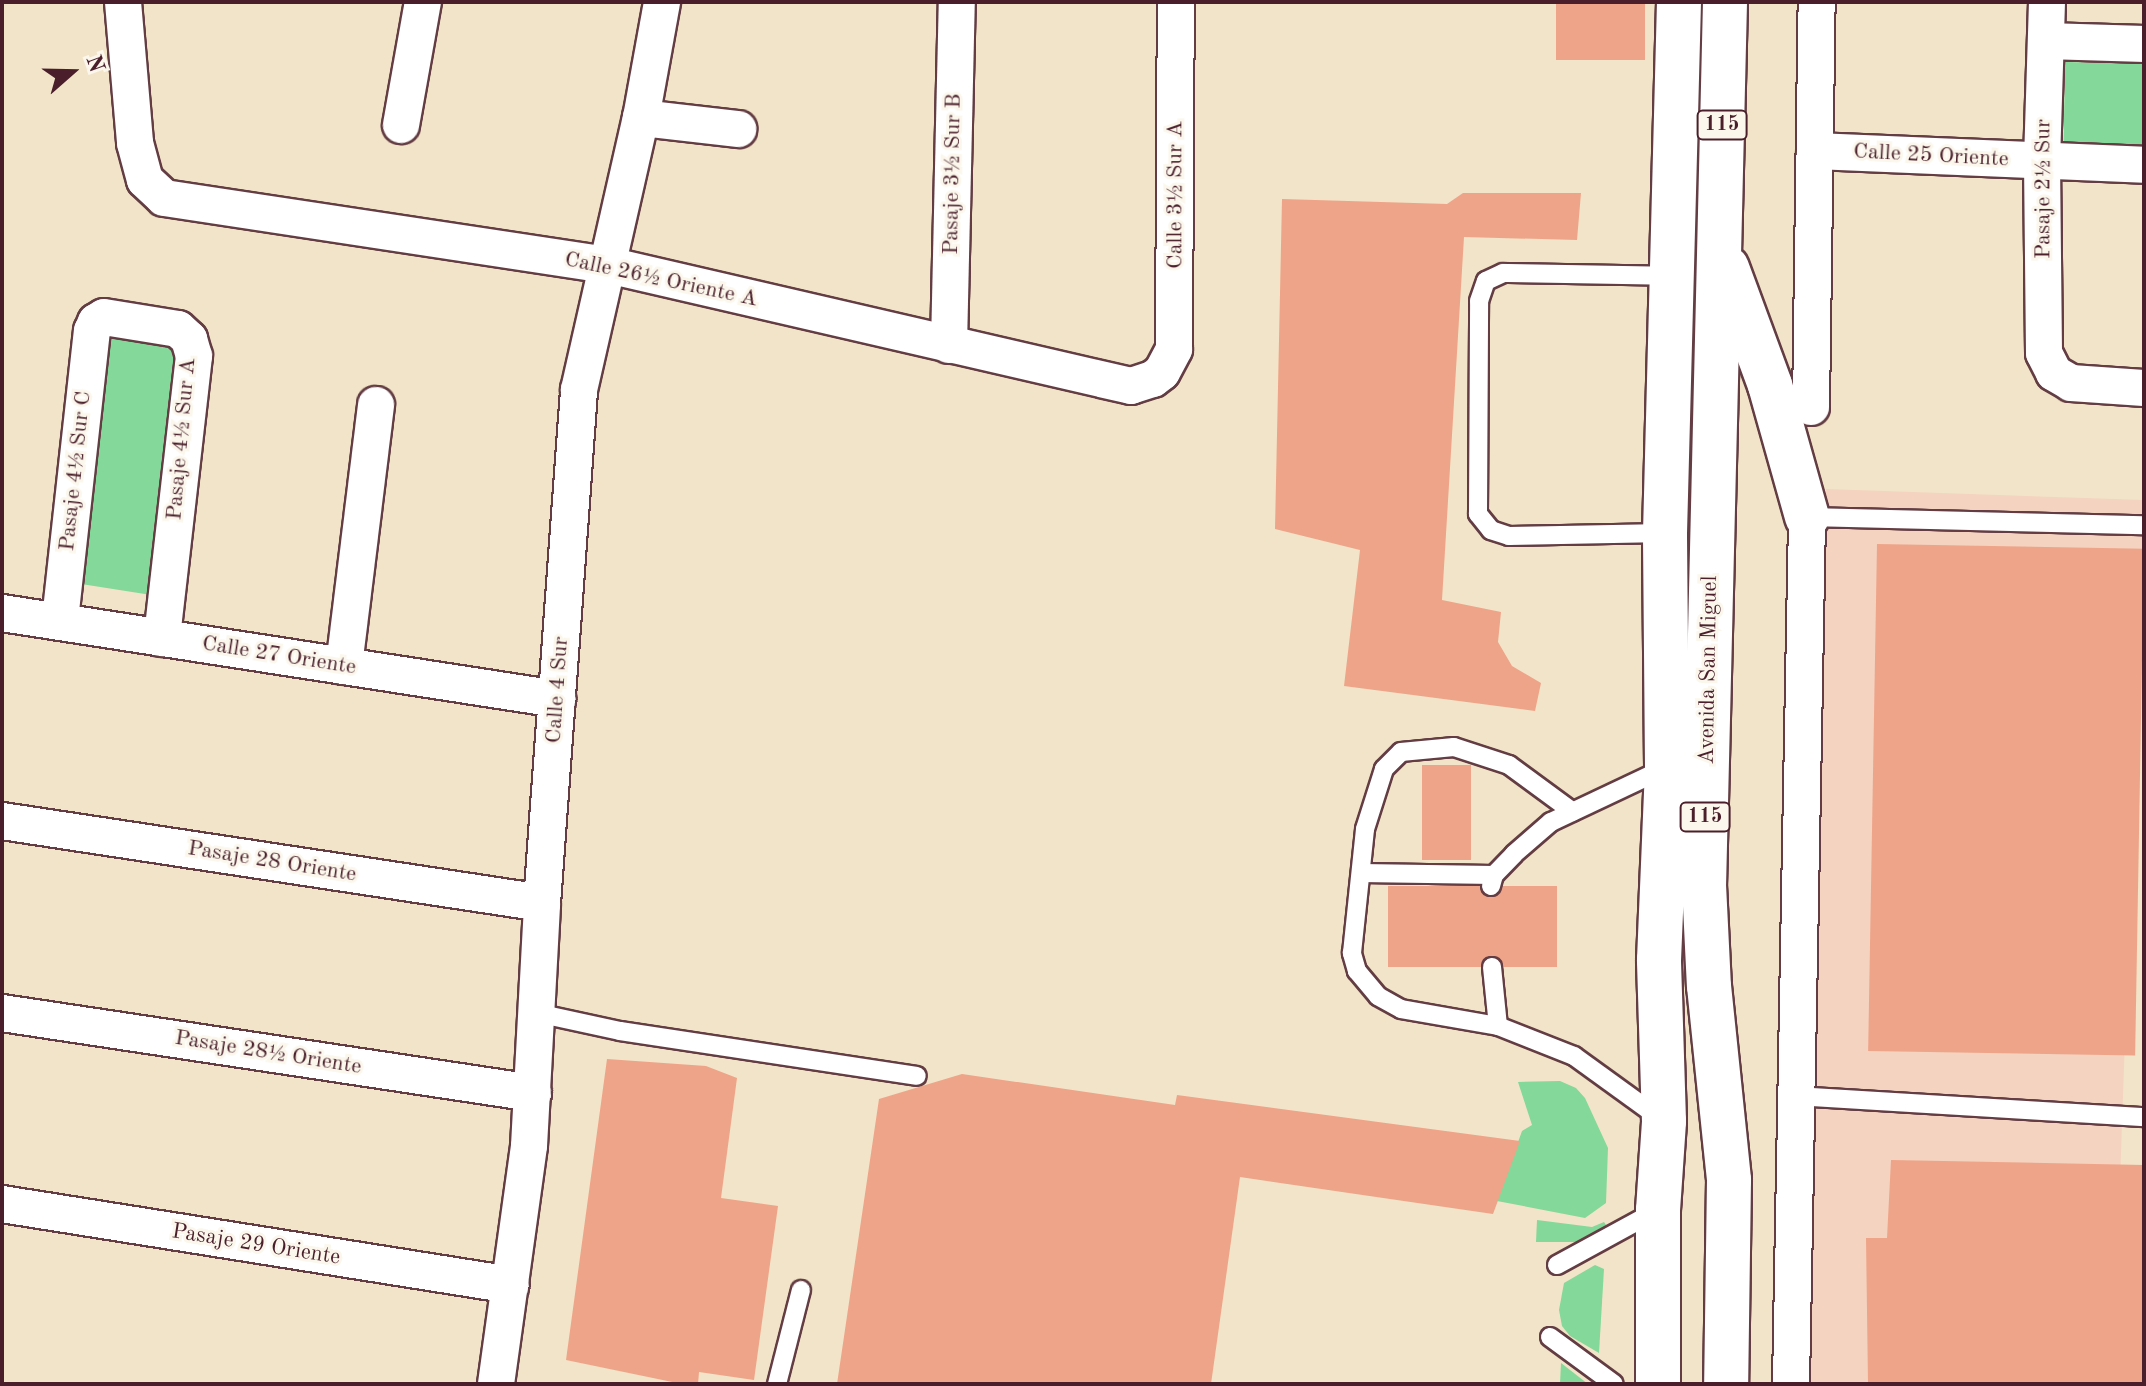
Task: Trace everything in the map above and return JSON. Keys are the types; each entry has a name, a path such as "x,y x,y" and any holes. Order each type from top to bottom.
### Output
{"highway":[{"name":"Avenida San Miguel","path":"1658,1384 1658,1210 1664,1121 1659,960 1667,766 1665,533 1679,2"},
{"name":"Avenida San Miguel","path":"1725,2 1704,885 1709,986 1729,1180 1726,1384"},
{"path":"1719,249 1770,385 1807,517"}],"street":[{"name":"Calle 26½ Oriente A","path":"123,2 135,143 145,180 164,198 608,265 1120,385 1131,386 1153,379"},
{"path":"401,125 423,2"},
{"name":"Calle 4 Sur","path":"496,1384 533,1093 542,903 579,390 641,118 662,2"},
{"name":"Pasaje 3½ Sur B","path":"949,345 957,2"},
{"name":"Calle 3½ Sur A","path":"1153,379 1170,361 1175,335 1176,2"},
{"path":"1811,407 1817,2"},
{"name":"Pasaje 2½ Sur","path":"2047,2 2042,161 2044,353 2054,373 2080,385 2144,388"},
{"path":"2047,41 2144,44"},
{"path":"641,118 738,129"},
{"name":"Calle 25 Oriente","path":"1815,151 2144,165"},
{"name":"Pasaje 4½ Sur A","path":"96,322 104,317 178,329 189,339 194,356 162,638"},
{"name":"Pasaje 4½ Sur C","path":"60,620 92,331 96,322"},
{"path":"344,666 376,405"},
{"path":"1791,1384 1807,517"},
{"name":"Calle 27 Oriente","path":"2,613 557,699"},
{"name":"Pasaje 28 Oriente","path":"2,821 542,903"},
{"name":"Pasaje 28½ Oriente","path":"2,1013 533,1093"},
{"name":"Pasaje 29 Oriente","path":"2,1204 511,1285"}],"lane":[{"path":"1665,533 1509,536 1491,530 1478,514 1479,301 1486,281 1503,273 1671,276"},
{"path":"1807,517 2144,525"},
{"path":"1573,812 1509,765 1454,747 1401,752 1384,769 1365,829 1352,953 1357,971 1370,987 1401,1009 1498,1026 1574,1056 1664,1121"},
{"path":"1361,873 1492,881 1551,822 1667,766"},
{"path":"1492,967 1498,1026"},
{"path":"537,1013 620,1031 917,1076"},
{"path":"1796,1096 2144,1117"},
{"path":"1557,1265 1658,1210"},
{"path":"777,1384 801,1290"},
{"path":"1550,1337 1614,1384"}],"shaded area":[{"path":"1826,489 2144,500 2113,1384 1795,1383"}],"green space":[{"path":"2065,62 2144,63 2143,144 2064,143"},
{"path":"102,319 188,333 146,594 61,581"},
{"path":"1560,1081 1576,1088 1585,1098 1608,1148 1606,1203 1585,1218 1497,1201 1522,1131 1532,1125 1518,1082"},
{"path":"1537,1220 1592,1227 1604,1222 1606,1225 1582,1242 1536,1242"},
{"path":"1595,1265 1604,1269 1599,1353 1570,1336 1562,1326 1559,1310 1564,1283"},
{"path":"1561,1363 1588,1384 1560,1384"}],"building":[{"path":"1556,2 1645,2 1645,60 1556,60"},
{"path":"1463,193 1581,193 1577,240 1464,237 1442,600 1501,612 1498,642 1512,666 1541,683 1535,711 1344,686 1360,550 1275,529 1282,199 1447,204"},
{"path":"1877,544 2144,549 2135,1056 1868,1051"},
{"path":"1422,765 1471,765 1471,860 1422,860"},
{"path":"1388,886 1557,886 1557,967 1388,967"},
{"path":"607,1059 706,1066 737,1078 721,1198 778,1206 754,1380 699,1372 698,1384 682,1384 566,1360"},
{"path":"962,1074 1175,1105 1177,1095 1520,1141 1493,1214 1240,1177 1211,1384 837,1384 879,1099"},
{"path":"1891,1160 2144,1165 2144,1384 1868,1384 1866,1238 1887,1238"}]}
